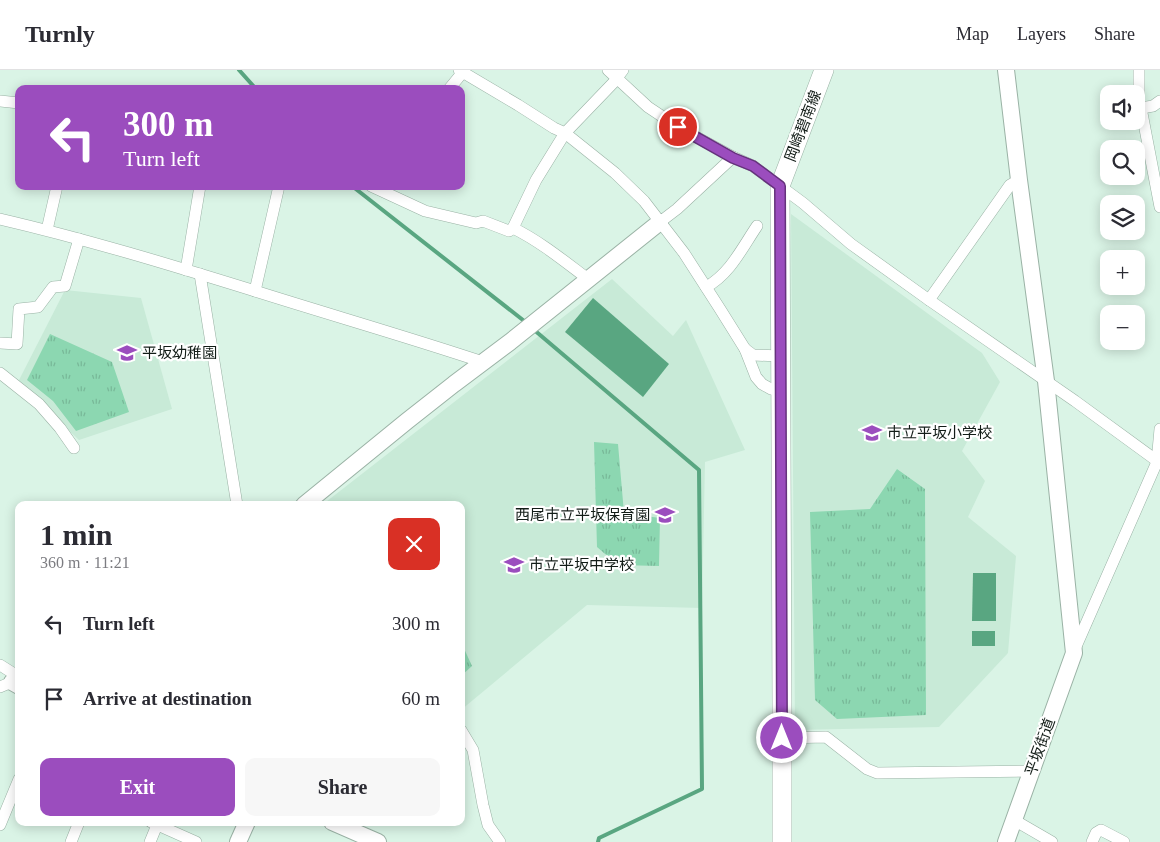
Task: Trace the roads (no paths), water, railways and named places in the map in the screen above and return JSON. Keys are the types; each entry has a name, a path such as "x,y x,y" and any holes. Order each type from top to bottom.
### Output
{"main road":[{"name":"岡崎碧南線","path":"782,842 780,186 824,70"}],"street":[{"path":"1006,70 1046,382 1074,652"},
{"path":"1139,70 1139,85"},
{"path":"452,85 461,71 565,133 616,173 644,201 684,253 745,349 756,378 771,389 781,390"},
{"path":"378,190 425,212 476,223 483,221 510,231 536,180 565,133 614,82 616,72"},
{"path":"616,72 648,107 678,127 733,158 753,166 803,203 851,244 1046,382 1159,465"},
{"path":"0,101 15,102"},
{"path":"1145,107 1153,106 1160,101"},
{"path":"1145,129 1160,207"},
{"path":"309,501 406,420 510,342 677,209 733,158"},
{"path":"929,300 1010,185 1019,180"},
{"path":"47,230 56,190"},
{"path":"186,270 199,190"},
{"path":"255,291 278,190"},
{"path":"0,219 47,230 200,274 483,362"},
{"path":"706,287 722,277 757,226"},
{"path":"513,228 547,247 588,279"},
{"path":"0,343 17,344 19,309 38,307 53,287 65,286 79,239"},
{"path":"200,274 236,501"},
{"path":"745,349 753,355 781,356"},
{"path":"0,373 39,404 74,448"},
{"path":"1074,652 1159,465 1160,430"},
{"name":"平坂街道","path":"1006,842 1074,652"},
{"path":"0,665 14,682"},
{"path":"465,737 473,750 488,825 500,842"},
{"path":"782,738 826,737 867,769 877,773 1032,770"},
{"path":"0,824 5,799 15,785"},
{"path":"1014,820 1052,842"},
{"path":"71,842 77,826"},
{"path":"150,842 154,826"},
{"path":"159,826 196,842"},
{"path":"238,842 245,826"},
{"path":"341,826 378,842"},
{"path":"1092,842 1096,833 1101,830 1124,842"}],"waterway":[{"path":"239,70 252,85"},
{"path":"357,190 528,324"},
{"path":"533,329 699,470 702,789 599,838 598,842"}],"place":[{"name":"平坂幼稚園","path":"127,353"},
{"name":"市立平坂小学校","path":"872,433"},
{"name":"西尾市立平坂保育園","path":"665,515"},
{"name":"市立平坂中学校","path":"514,565"}]}
